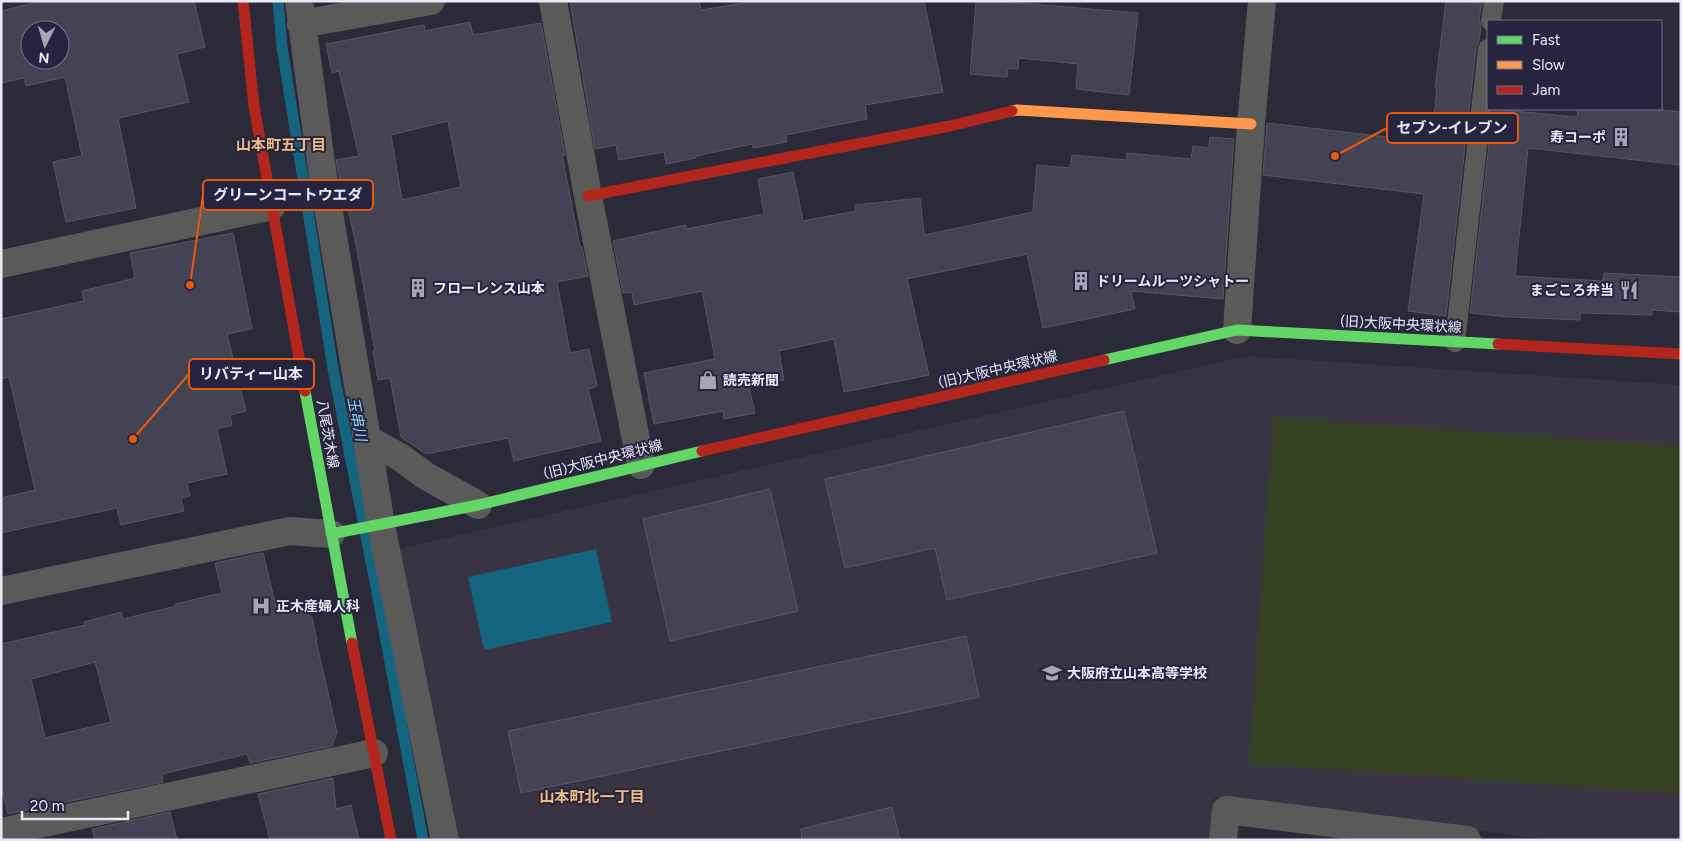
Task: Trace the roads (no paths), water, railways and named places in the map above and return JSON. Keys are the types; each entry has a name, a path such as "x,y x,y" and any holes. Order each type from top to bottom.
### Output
{"street":[{"name":"八尾茨木線","path":"243,1 254,106 331,534 391,840"},
{"path":"431,1 300,13 323,177 382,525 445,840"},
{"path":"553,1 588,196 640,465"},
{"path":"1237,330 1251,124 1262,1"},
{"path":"588,196 950,126 1017,110 1251,124"},
{"path":"1,264 272,206"},
{"name":"(旧)大阪中央環状線","path":"331,534 478,505 640,465 1237,330 1681,354"},
{"path":"368,438 400,457 426,476 478,505"},
{"path":"1,591 290,530 331,534"},
{"path":"1,832 374,753"},
{"path":"1223,840 1226,810 1322,832 1467,840"}],"lane":[{"path":"1491,20 1494,1"},
{"path":"1455,342 1487,58"}],"water":[{"path":"596,549 612,622 484,650 468,577"}],"waterway":[{"name":"玉串川","path":"278,1 282,47 333,369 423,840"}],"place":[{"name":"寿コーポ","path":"1621,137"},
{"name":"セブン-イレブン","path":"1335,156"},
{"name":"ドリームルーツシャトー","path":"1081,281"},
{"name":"グリーンコートウエダ","path":"190,285"},
{"name":"フローレンス山本","path":"418,288"},
{"name":"まごころ弁当","path":"1629,290"},
{"name":"読売新聞","path":"708,380"},
{"name":"リバティー山本","path":"133,439"},
{"name":"正木産婦人科","path":"261,606"},
{"name":"大阪府立山本高等学校","path":"1052,673"}],"district":[{"name":"山本町五丁目","path":"281,145"},
{"name":"山本町北一丁目","path":"592,797"}]}
